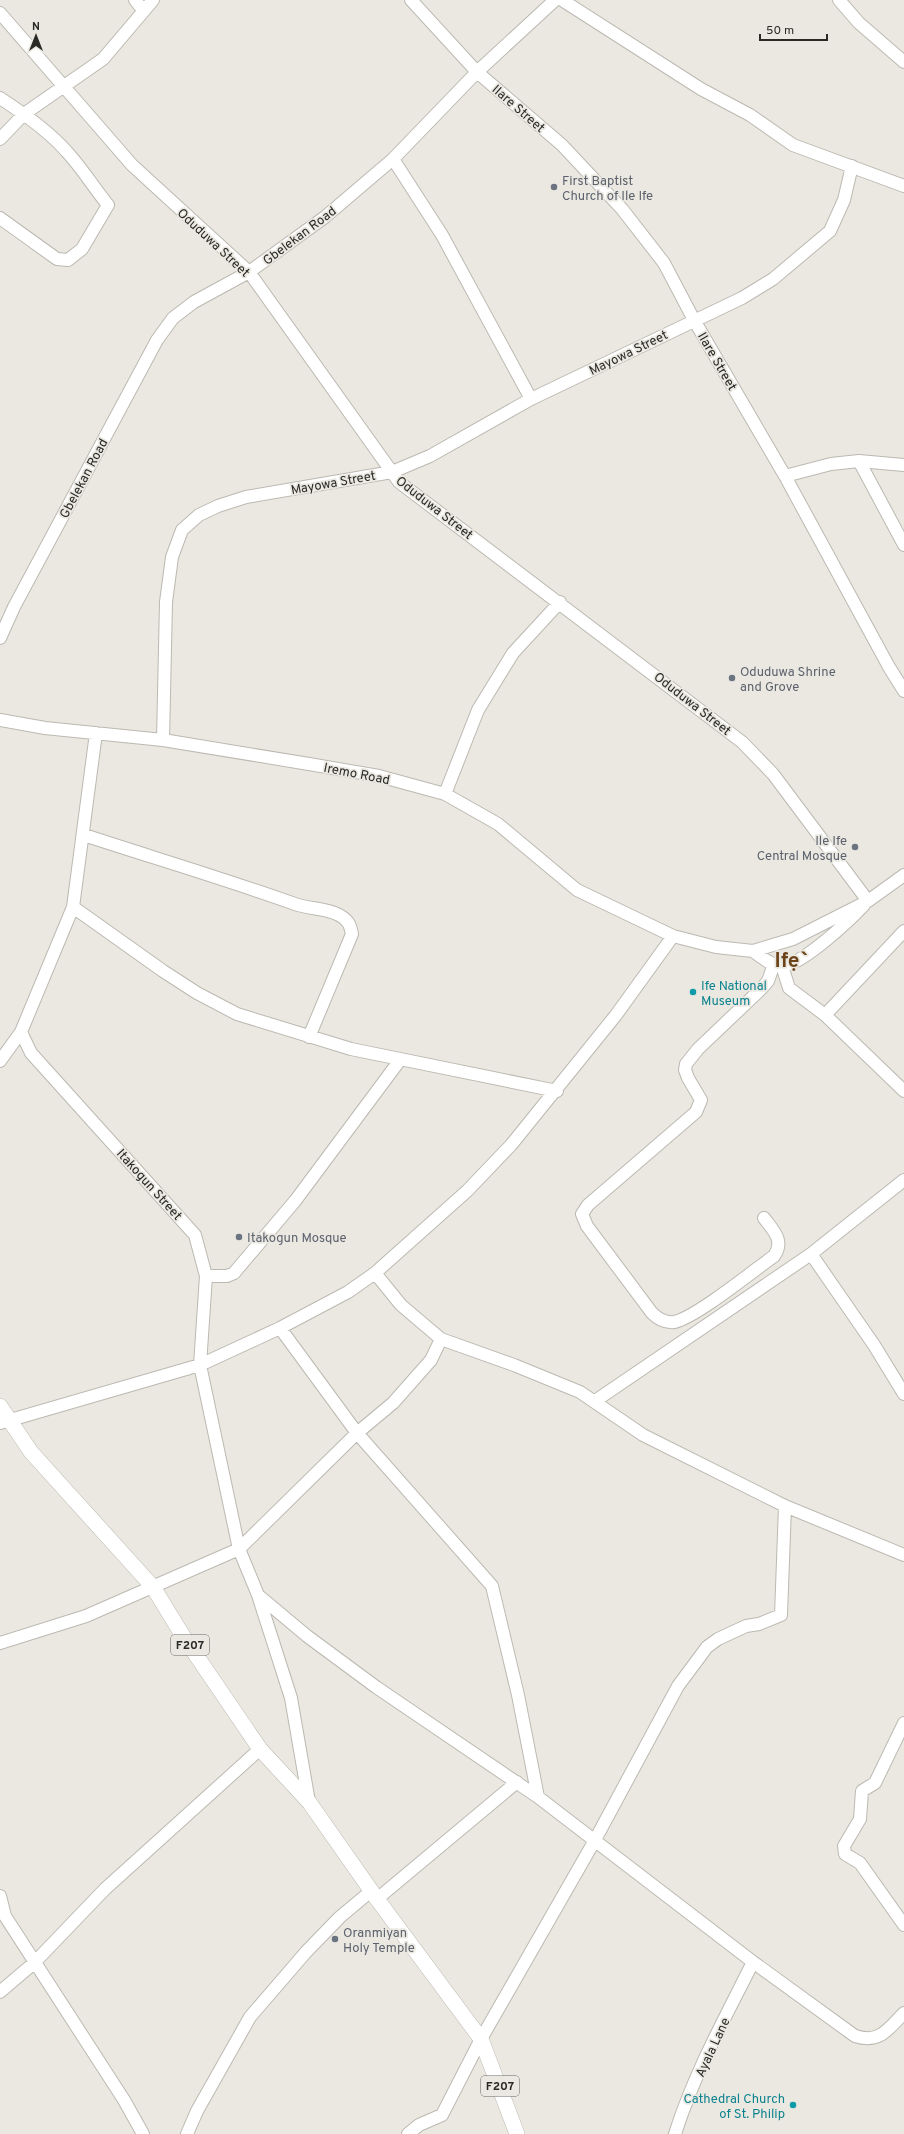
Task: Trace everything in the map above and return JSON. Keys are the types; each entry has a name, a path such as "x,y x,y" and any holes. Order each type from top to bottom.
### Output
{"main road":[{"name":"F207","path":"0,1406 4,1421 153,1587 183,1636 260,1749 309,1802 374,1895 481,2039 517,2134"}],"street":[{"path":"135,0 143,10"},
{"path":"0,139 24,114 103,59 153,0"},
{"name":"Ilare Street","path":"411,0 477,72 562,145 622,209 664,263 694,320 785,476 889,668 904,692"},
{"name":"Gbelekan Road","path":"0,638 55,529 161,334 173,318 194,302 249,272 324,217 393,159 477,72 555,0"},
{"path":"562,0 701,89 750,115 793,145 904,186"},
{"path":"839,0 859,23 904,62"},
{"name":"Oduduwa Street","path":"0,13 65,86 132,165 249,272 399,482 560,602 742,742 773,774 868,901"},
{"path":"0,98 24,114 67,152 108,205 82,249 68,260 57,259 0,218"},
{"path":"393,159 442,236 531,399"},
{"name":"Mayowa Street","path":"163,740 166,602 172,557 182,530 199,515 218,506 246,497 392,472 430,456 531,399 742,298 773,279 830,231 844,200 852,166"},
{"path":"785,476 831,464 859,461 904,465"},
{"path":"859,461 904,545"},
{"path":"445,794 478,710 513,653 560,602"},
{"name":"Iremo Road","path":"0,720 45,728 163,740 379,776 445,794 498,824 577,890 673,936 716,947 753,951"},
{"path":"0,1060 21,1032 73,907 84,836 96,733"},
{"path":"84,836 246,886 298,905 337,914 345,919 350,924 352,934 309,1037"},
{"path":"753,951 793,939 868,901 904,875"},
{"path":"778,965 790,964 805,956 852,919 868,901"},
{"path":"73,907 156,967 197,993 237,1014 351,1049 557,1091"},
{"path":"825,1015 904,931"},
{"path":"4,1421 200,1365 280,1328 348,1292 375,1273 467,1191 511,1146 557,1091 616,1016 673,936"},
{"path":"793,939 805,956"},
{"path":"753,951 778,965 790,988 825,1015 904,1091"},
{"path":"764,1218 778,1238 779,1247 774,1256 683,1320 672,1322 664,1321 652,1313 587,1226 582,1214 588,1205 637,1161 696,1112 701,1100 688,1078 685,1070 686,1064 698,1049 762,988 778,965"},
{"name":"Itakogun Street","path":"21,1032 31,1053 195,1235 206,1276 200,1365 239,1549 258,1595 291,1698 309,1802"},
{"path":"206,1276 227,1276 234,1272 295,1201 400,1060"},
{"path":"595,1401 811,1254 904,1180"},
{"path":"811,1254 874,1344 904,1394"},
{"path":"375,1273 401,1306 441,1339 580,1392 643,1435 785,1506 904,1555"},
{"path":"280,1328 357,1433 492,1586 518,1695 538,1797"},
{"path":"0,1642 86,1616 239,1549 357,1433 398,1398 430,1360 441,1339"},
{"path":"408,2134 420,2125 442,2115 481,2039 595,1840 678,1686 707,1647 718,1639 746,1626 759,1624 781,1615 785,1506"},
{"path":"258,1595 307,1636 376,1687 538,1797 753,1962 856,2036 867,2040 882,2034 904,2013"},
{"path":"904,1724 875,1783 862,1791 860,1819 844,1846 845,1854 860,1863 904,1925"},
{"path":"0,1992 34,1963 105,1889 260,1749"},
{"path":"187,2134 197,2111 250,2017 306,1952 340,1917 374,1895 517,1782"},
{"path":"0,1896 5,1916 20,1936 34,1963 124,2100 143,2134"},
{"name":"Ayala Lane","path":"675,2134 682,2113 715,2038 753,1962"}],"place":[{"name":"First Baptist Church of Ile Ife","path":"554,187"},
{"name":"Oduduwa Shrine and Grove","path":"732,678"},
{"name":"Ile Ife Central Mosque","path":"855,847"},
{"name":"Ife National Museum","path":"693,992"},
{"name":"Itakogun Mosque","path":"239,1237"},
{"name":"Oranmiyan Holy Temple","path":"335,1939"},
{"name":"Cathedral Church of St. Philip","path":"793,2105"}],"district":[{"name":"Ifẹ̀","path":"787,960"}]}
